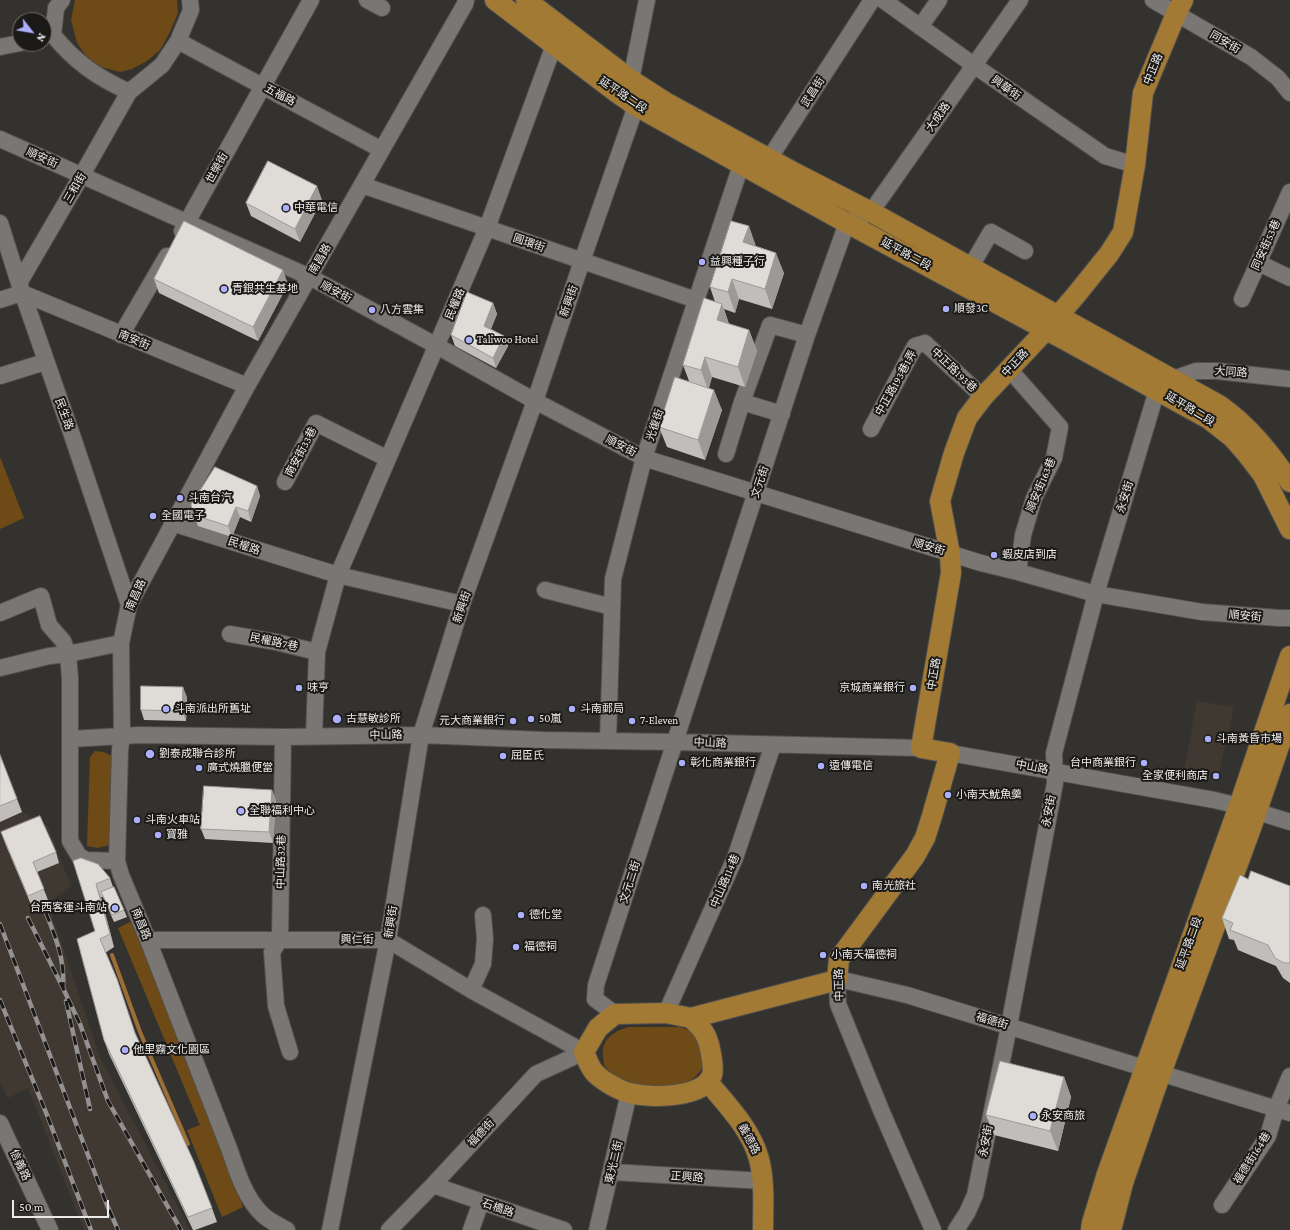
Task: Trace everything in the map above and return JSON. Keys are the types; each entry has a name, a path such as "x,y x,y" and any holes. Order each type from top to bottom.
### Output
{"main road":[{"name":"延平路二段","path":"495,0 631,80 665,102 769,159 871,212 970,268 1052,323 1157,390 1209,419 1232,437 1263,475 1290,529"},
{"name":"延平路二段","path":"526,0 560,38 616,92 636,106 847,223 1052,323 1173,379 1219,405 1233,415 1255,437 1276,462 1290,482"},
{"name":"中正路","path":"921,748 951,573 950,554 940,501 954,453 967,418 983,398 1052,323 1109,254 1123,232 1135,166 1143,93 1180,7"},
{"name":"延平路二段","path":"1248,809 1290,656"},
{"name":"延平路二段","path":"1091,1230 1107,1174 1153,1070 1248,809 1290,714"},
{"name":"中山路","path":"921,748 950,753"},
{"name":"中正路","path":"837,980 839,959 915,856 925,838 950,753"},
{"name":"福德街","path":"615,1014 666,1013 691,1018 837,980"},
{"path":"615,1014 598,1028 584,1052 594,1072 606,1082 629,1093 666,1097 694,1090 708,1082 712,1074 709,1040 702,1029 691,1018"},
{"name":"延平路二段","path":"1111,1230 1153,1070"},
{"name":"義德路","path":"708,1082 742,1125 753,1142 759,1159 763,1181 763,1230"}],"street":[{"path":"52,24 56,8 62,0"},
{"path":"52,39 94,73 129,92 162,65 178,41 191,10 190,0"},
{"name":"世榮街","path":"121,335 187,222 311,0"},
{"path":"367,0 382,8"},
{"name":"南昌路","path":"287,1230 263,1215 249,1197 240,1180 148,940 121,875 117,861 120,750 122,736 121,643 129,605 247,386 266,339 310,277 466,0"},
{"path":"636,106 631,80 647,0"},
{"name":"武昌街","path":"769,159 872,0"},
{"name":"興華街","path":"883,0 974,66 1105,156 1135,166"},
{"path":"920,27 939,0"},
{"name":"大成路","path":"871,212 1020,0"},
{"name":"同安街","path":"1153,0 1180,7 1251,57 1278,78 1290,92"},
{"name":"民權路","path":"314,736 317,652 338,575 487,228 560,38"},
{"name":"五福路","path":"178,41 382,150"},
{"path":"0,47 12,45"},
{"name":"三和街","path":"20,288 129,92"},
{"name":"新興街","path":"330,1230 388,940 421,735 462,604 535,401 636,106"},
{"name":"順安街","path":"0,139 187,222 228,247 310,277 535,401 644,458 950,554 1096,594 1202,612 1290,618"},
{"path":"741,164 769,159"},
{"name":"光復街","path":"608,741 613,579 644,458 741,164"},
{"name":"圓環街","path":"362,185 696,300"},
{"name":"同安街53巷","path":"1242,299 1290,192"},
{"path":"847,223 871,212"},
{"name":"民生路","path":"0,223 20,288 73,438 129,605"},
{"name":"文元街","path":"675,742 807,335 847,223"},
{"path":"970,268 991,232 1025,251"},
{"path":"1259,263 1290,278"},
{"path":"0,300 20,288"},
{"name":"南安街","path":"20,288 121,335 247,386"},
{"path":"726,454 742,402 770,325 807,335"},
{"name":"中正路193巷","path":"925,343 983,398"},
{"name":"中正路193巷1弄","path":"871,429 915,346 925,343"},
{"path":"0,376 45,362"},
{"name":"順安街163巷","path":"1009,369 1060,427 1054,458 1034,498 1025,527 1018,572"},
{"name":"大同路","path":"1173,379 1196,371 1217,371 1290,379"},
{"path":"1157,390 1173,379"},
{"name":"永安街","path":"956,1230 967,1213 975,1195 1055,783 1054,753 1096,594 1157,390"},
{"path":"742,402 782,414"},
{"name":"南安街33巷","path":"285,482 316,423 388,459"},
{"name":"民權路","path":"172,523 338,575 462,604"},
{"path":"545,590 612,607"},
{"path":"0,613 41,596 50,625 63,641 68,654 70,678 70,841 79,856 86,860 117,861"},
{"name":"民權路7巷","path":"230,634 276,642 317,652"},
{"path":"0,667 49,656 68,654 121,643"},
{"name":"中山路","path":"70,739 140,735 283,737 421,735 544,740 921,748"},
{"name":"中山路32巷","path":"280,940 283,737"},
{"name":"文元二街","path":"615,1014 595,999 596,985 675,742"},
{"name":"中山路114巷","path":"666,1013 735,858 773,745"},
{"name":"中山路","path":"950,753 1214,800 1290,822"},
{"path":"471,990 483,964 485,939 483,915"},
{"name":"興仁街","path":"148,940 388,940 471,990 584,1052"},
{"path":"280,940 272,952 276,1006 290,1052"},
{"name":"福德街","path":"837,980 907,995 1283,1111"},
{"name":"中正路","path":"837,980 838,1004 869,1081 933,1230"},
{"name":"福德街","path":"389,1230 536,1074 584,1052"},
{"name":"福德街164巷","path":"1222,1205 1283,1111 1290,1076"},
{"name":"東光二街","path":"597,1230 612,1172 629,1093"},
{"name":"信義路","path":"0,1123 50,1230"},
{"name":"正興路","path":"612,1172 763,1181"},
{"name":"石橋路","path":"433,1185 564,1230"},
{"path":"471,1230 481,1202"}],"shaded area":[{"path":"75,0 177,0 178,13 160,50 147,61 132,69 120,72 101,67 86,56 77,43 71,20"},
{"path":"0,457 24,518 0,529"},
{"name":"斗南黃昏市場","path":"1197,701 1234,707 1219,772 1184,771"},
{"path":"95,751 104,752 115,758 111,839 109,845 98,848 87,846 90,757"},
{"path":"0,752 24,813 48,826 71,886 48,903 100,1057 190,1230 84,1230 28,1088 8,1098 0,1082"},
{"path":"132,921 243,1207 222,1217 187,1130 200,1125 118,928"},
{"path":"629,1027 680,1027 689,1030 700,1042 703,1068 686,1084 676,1088 632,1084 616,1078 604,1065 603,1049 607,1040 613,1034"}],"building":[{"name":"中華電信","path":"268,161 317,186 295,229 246,203"},
{"name":"青銀共生基地","path":"184,221 283,270 253,327 154,279"},
{"path":"731,221 749,226 743,242 776,253 765,289 732,279 728,292 710,287"},
{"path":"467,292 493,303 484,326 504,336 493,358 451,335"},
{"path":"704,298 722,304 717,320 749,330 738,367 705,357 701,370 683,365"},
{"path":"675,377 714,390 698,440 659,427"},
{"path":"215,467 257,486 248,511 236,507 228,526 194,515 191,505"},
{"path":"141,686 183,687 182,711 141,710"},
{"path":"0,755 17,799 0,806"},
{"name":"全聯福利中心","path":"204,786 272,790 269,832 201,829"},
{"path":"40,816 56,852 33,862 44,889 28,896 1,832"},
{"name":"他里霧文化園區","path":"81,858 98,864 110,878 96,884 110,934 100,939 117,979 135,1033 194,1162 212,1208 188,1217 104,1040 77,939 95,931 73,861"},
{"path":"1251,871 1290,886 1290,963 1284,963 1275,958 1268,945 1230,930 1233,923 1222,918 1240,875 1248,879"},
{"name":"台西客運斗南站","path":"114,887 124,910 112,915 101,892"},
{"path":"1000,1061 1064,1077 1050,1131 986,1115"}],"waterway":[{"path":"112,955 140,1032 188,1144"}],"railway":[{"path":"46,913 61,959 63,968 63,988"},
{"path":"28,918 80,1024 108,1101 181,1230"},
{"path":"0,924 107,1205 118,1230"},
{"path":"0,1000 47,1115 91,1230"},
{"path":"66,1001 90,1109"}],"place":[{"name":"中華電信","path":"286,208"},
{"name":"益興種子行","path":"702,262"},
{"name":"青銀共生基地","path":"224,289"},
{"name":"順發3C","path":"946,309"},
{"name":"八方雲集","path":"372,310"},
{"name":"Taliwoo Hotel","path":"469,340"},
{"name":"斗南台汽","path":"180,498"},
{"name":"全國電子","path":"153,516"},
{"name":"蝦皮店到店","path":"994,555"},
{"name":"味亨","path":"299,688"},
{"name":"京城商業銀行","path":"913,688"},
{"name":"斗南派出所舊址","path":"166,709"},
{"name":"斗南郵局","path":"572,709"},
{"name":"古慧敏診所","path":"337,719"},
{"name":"50嵐","path":"531,719"},
{"name":"元大商業銀行","path":"513,721"},
{"name":"7-Eleven","path":"632,721"},
{"name":"斗南黃昏市場","path":"1208,739"},
{"name":"劉泰成聯合診所","path":"150,754"},
{"name":"屈臣氏","path":"503,756"},
{"name":"彰化商業銀行","path":"682,763"},
{"name":"台中商業銀行","path":"1144,763"},
{"name":"遠傳電信","path":"821,766"},
{"name":"廣式燒臘便當","path":"199,768"},
{"name":"全家便利商店","path":"1216,776"},
{"name":"小南天魷魚羹","path":"948,795"},
{"name":"全聯福利中心","path":"241,811"},
{"name":"斗南火車站","path":"137,820"},
{"name":"寶雅","path":"158,835"},
{"name":"南光旅社","path":"864,886"},
{"name":"台西客運斗南站","path":"115,908"},
{"name":"德化堂","path":"521,915"},
{"name":"福德祠","path":"516,947"},
{"name":"小南天福德祠","path":"823,955"},
{"name":"他里霧文化園區","path":"125,1050"},
{"name":"永安商旅","path":"1033,1116"}]}
